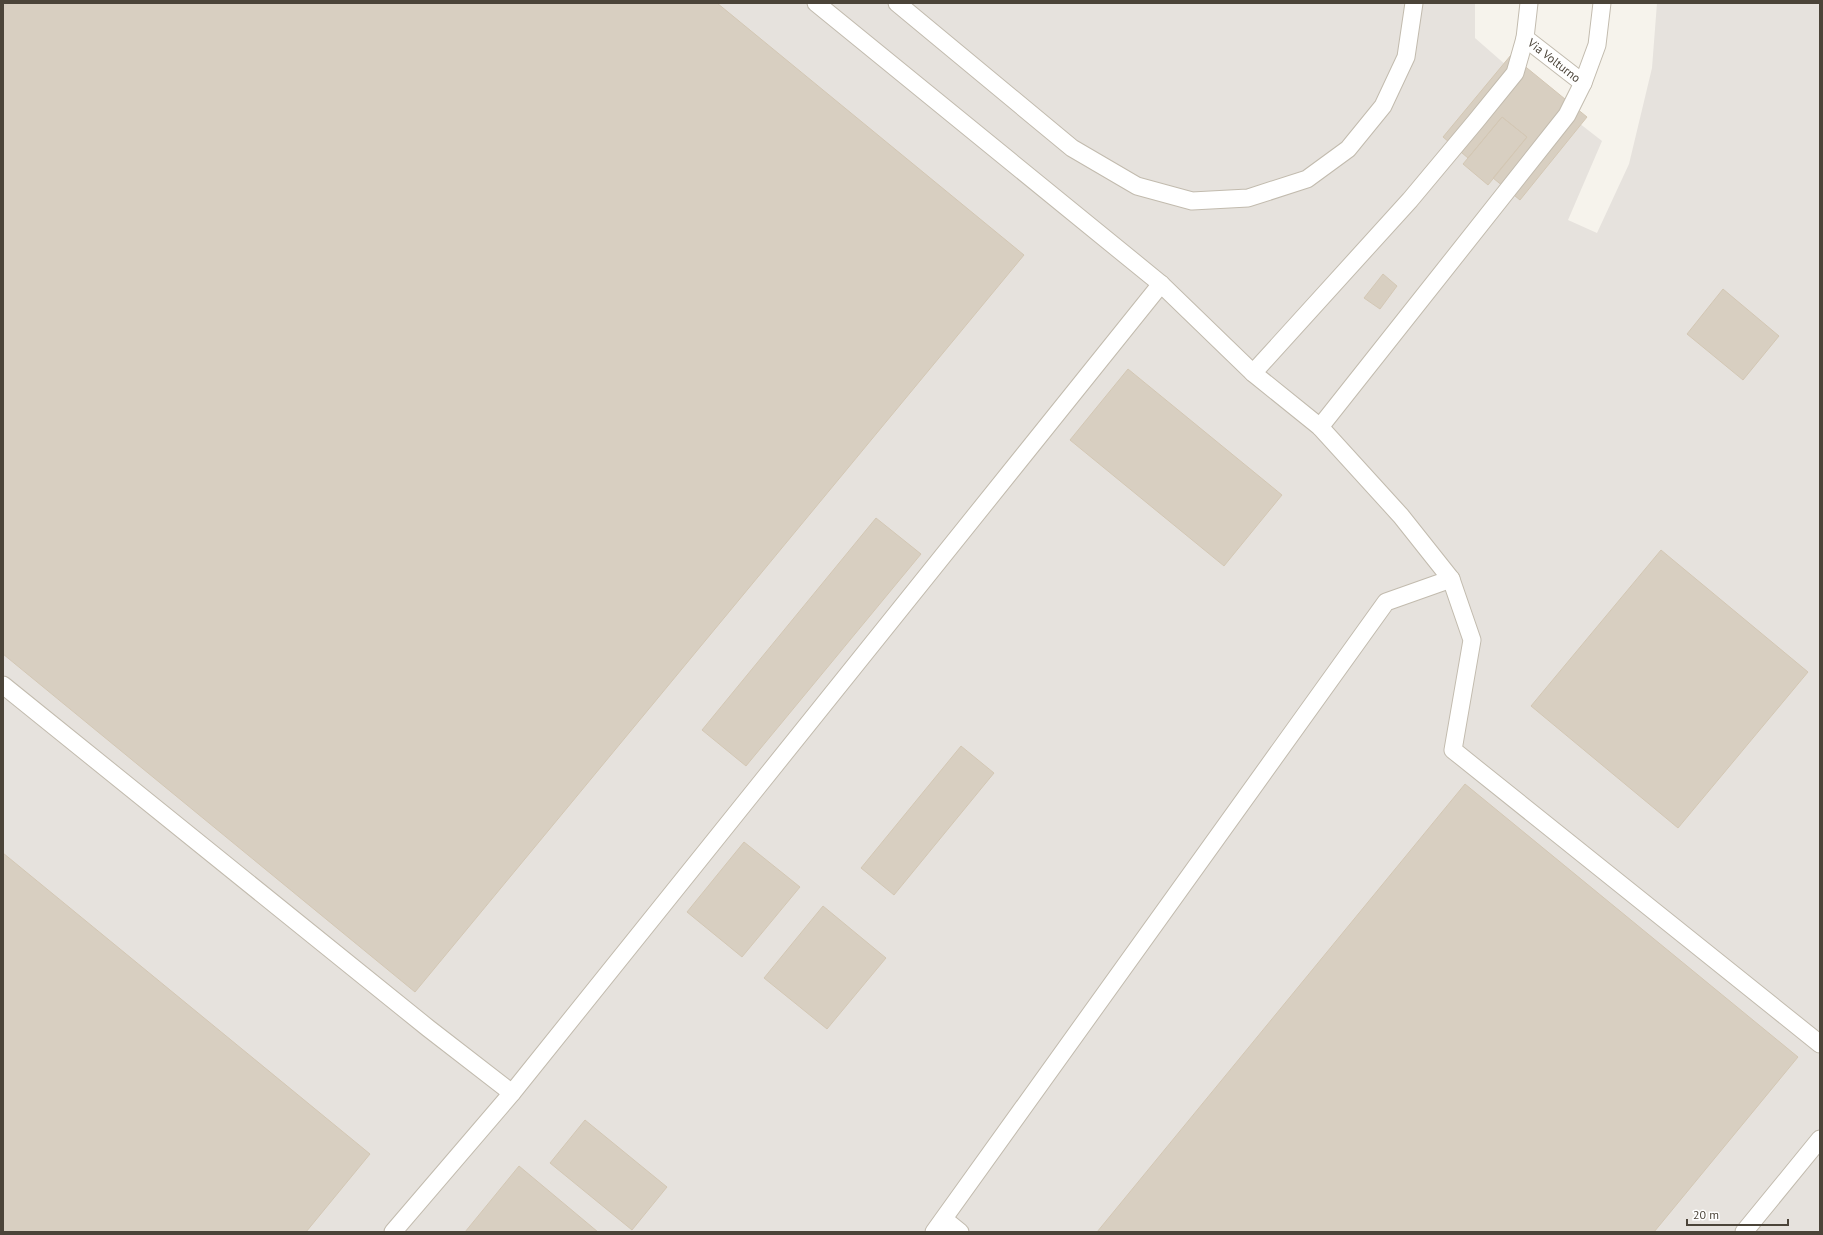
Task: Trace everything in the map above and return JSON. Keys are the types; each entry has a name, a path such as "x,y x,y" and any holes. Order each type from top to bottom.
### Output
{"lane":[{"path":"816,3 1161,284 1253,373 1320,427 1401,516 1450,579 1472,640 1454,750 1820,1044"},
{"path":"897,3 1072,148 1137,186 1192,201 1248,198 1307,179 1348,149 1383,106 1406,57 1414,3"},
{"name":"Via Volturno","path":"1529,3 1525,38 1583,83 1597,46 1602,3"},
{"path":"1253,373 1410,200 1515,73 1525,38"},
{"path":"1320,427 1567,115 1583,83"},
{"path":"393,1232 512,1093 1161,284"},
{"path":"960,1232 939,1225 1386,602 1450,579"},
{"path":"3,685 428,1028 512,1093"},
{"path":"1744,1232 1820,1139"}],"shaded area":[{"path":"3,3 1475,3 1475,38 1515,73 1602,141 1568,220 1597,233 1629,164 1652,68 1657,3 1820,3 1820,1232 3,1232"}],"building":[{"path":"3,3 717,3 1024,255 415,992 3,654"},
{"path":"1511,55 1587,117 1520,200 1493,178 1527,137 1502,117 1468,158 1443,137"},
{"path":"1502,117 1527,137 1488,185 1463,164"},
{"path":"1383,274 1397,286 1380,309 1364,298"},
{"path":"1723,289 1779,336 1743,380 1687,334"},
{"path":"1128,369 1282,495 1224,566 1070,440"},
{"path":"876,518 921,554 746,766 702,730"},
{"path":"1661,550 1808,672 1678,828 1531,706"},
{"path":"961,746 994,773 894,895 861,868"},
{"path":"1465,784 1798,1057 1654,1232 1097,1232"},
{"path":"744,842 800,887 742,957 687,912"},
{"path":"3,853 370,1154 306,1232 3,1232"},
{"path":"823,906 886,958 827,1029 764,978"},
{"path":"585,1120 667,1187 632,1230 550,1163"},
{"path":"519,1166 598,1232 465,1232"}]}
